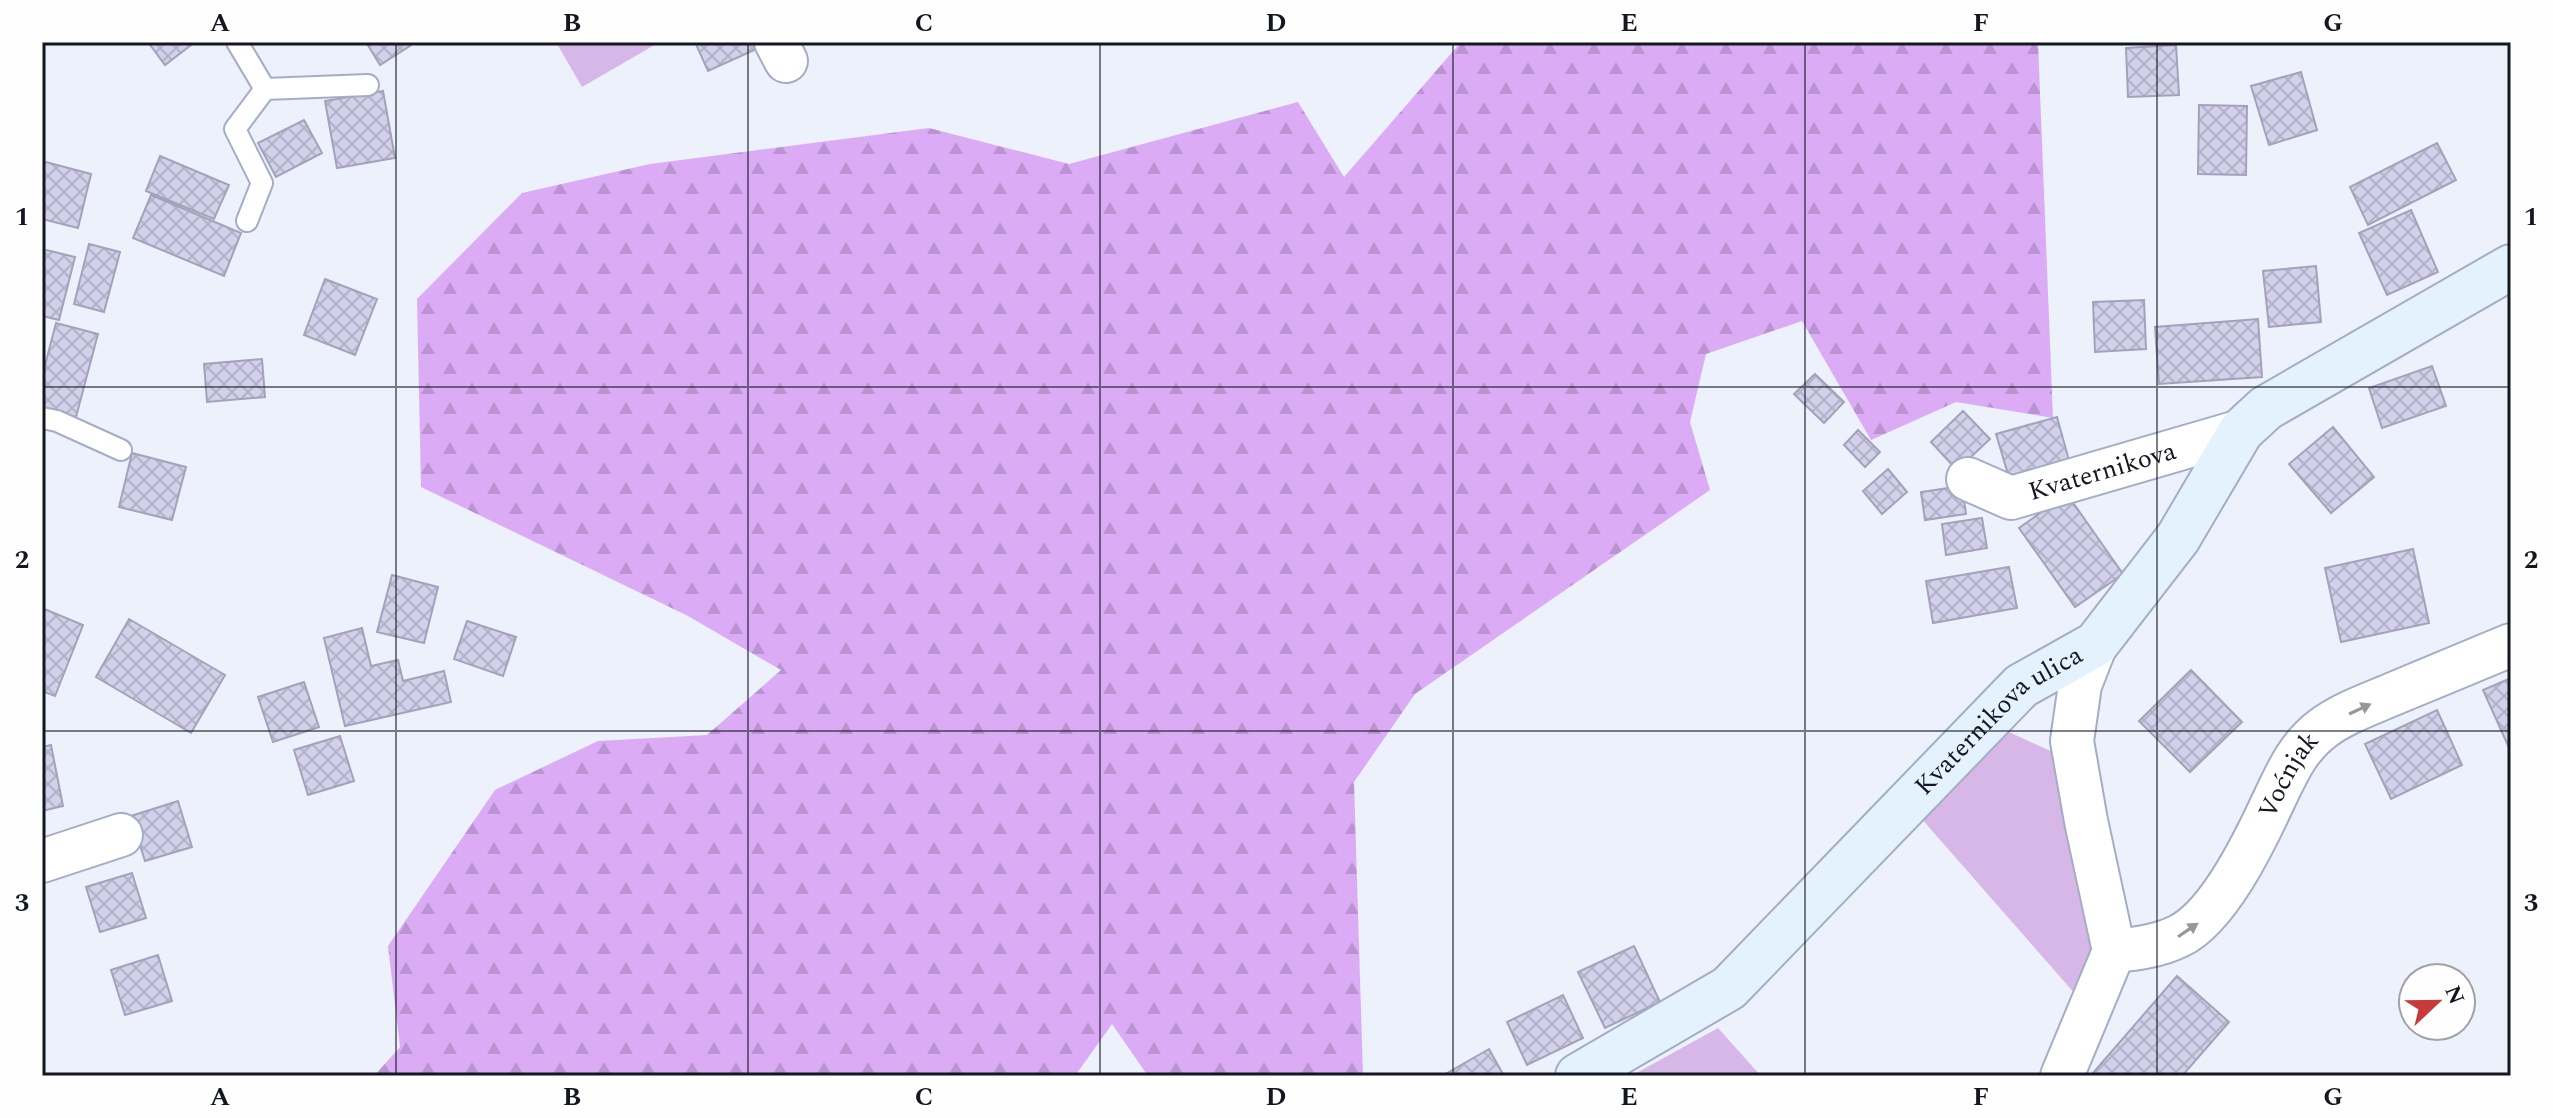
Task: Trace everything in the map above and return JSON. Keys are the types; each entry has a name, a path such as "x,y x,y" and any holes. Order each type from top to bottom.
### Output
{"street":[{"name":"Kvaternikova ulica","path":"1578,1076 1729,988 2021,686 2096,644 2178,538 2241,431 2266,408 2511,267"},
{"name":"Kvaternikova","path":"1968,479 2011,498 2241,431"},
{"path":"2062,1076 2114,951 2072,741 2080,685 2096,644"},
{"name":"Voćnjak","path":"2114,951 2149,947 2180,936 2201,921 2224,893 2272,806 2288,767 2323,728 2356,710 2511,645"},
{"path":"42,861 121,835"}],"lane":[{"path":"237,42 265,89"},
{"path":"265,89 368,85"},
{"path":"247,221 262,183 235,129 265,89"},
{"path":"42,418 57,421 121,450"}],"shaded area":[{"path":"556,42 658,42 658,43 582,87"},
{"path":"1998,727 2059,755 2095,945 2077,996 1920,817"},
{"path":"1718,1028 1761,1076 1631,1076"}],"green space":[{"path":"1461,42 2038,42 2053,418 1956,402 1871,440 1802,321 1706,354 1690,422 1710,490 1415,694 1354,782 1363,1076 1148,1076 1112,1024 1075,1076 374,1076 400,1047 388,946 495,790 598,741 707,735 781,670 688,616 421,487 417,299 522,193 650,164 929,128 1069,164 1298,102 1344,177"}],"building":[{"path":"148,42 195,42 165,65"},
{"path":"366,42 416,42 380,65"},
{"path":"695,42 761,42 763,46 708,71"},
{"path":"2176,45 2179,95 2128,97 2126,48"},
{"path":"2301,72 2317,130 2269,145 2251,86"},
{"path":"383,91 395,158 337,168 325,101"},
{"path":"2199,105 2247,106 2246,175 2198,174"},
{"path":"304,120 322,153 276,177 258,143"},
{"path":"2437,143 2456,180 2368,225 2350,187"},
{"path":"160,156 229,185 214,219 146,191"},
{"path":"42,161 91,174 78,228 42,219"},
{"path":"151,195 241,233 224,276 133,238"},
{"path":"2411,210 2438,272 2387,295 2359,233"},
{"path":"89,244 120,252 104,312 74,304"},
{"path":"42,249 75,257 59,320 42,316"},
{"path":"2316,266 2321,322 2269,327 2263,271"},
{"path":"325,279 377,299 355,355 304,335"},
{"path":"2144,300 2146,349 2095,352 2093,302"},
{"path":"2258,319 2262,377 2159,384 2155,327"},
{"path":"56,323 98,334 76,417 42,408 42,377"},
{"path":"262,359 265,397 207,402 204,364"},
{"path":"2432,366 2446,406 2382,428 2369,388"},
{"path":"1815,374 1844,402 1824,423 1794,394"},
{"path":"1963,411 1990,439 1957,470 1931,442"},
{"path":"2057,417 2070,464 2010,481 1996,434"},
{"path":"2333,427 2374,477 2331,513 2289,464"},
{"path":"1858,430 1880,452 1865,467 1844,445"},
{"path":"132,453 186,467 172,520 119,507"},
{"path":"1888,469 1907,492 1882,514 1863,491"},
{"path":"1962,486 1966,514 1925,520 1921,492"},
{"path":"2067,494 2123,574 2075,607 2019,528"},
{"path":"1982,518 1987,548 1946,555 1942,524"},
{"path":"2413,549 2429,623 2341,642 2325,568"},
{"path":"2009,567 2017,608 1933,623 1926,581"},
{"path":"392,575 438,587 424,643 377,632"},
{"path":"42,608 83,625 55,696 42,691"},
{"path":"129,619 225,675 191,733 96,677"},
{"path":"467,621 516,637 503,676 454,659"},
{"path":"362,628 371,666 398,660 403,681 444,671 451,702 345,726 324,638"},
{"path":"2191,670 2242,722 2190,772 2139,721"},
{"path":"2511,678 2511,747 2509,748 2483,690"},
{"path":"304,682 319,727 273,742 258,697"},
{"path":"2437,710 2462,765 2391,799 2365,744"},
{"path":"340,736 354,781 308,795 294,750"},
{"path":"51,745 63,806 42,811 42,747"},
{"path":"178,801 192,847 145,861 131,816"},
{"path":"132,873 146,918 100,932 86,887"},
{"path":"1634,946 1660,1002 1605,1028 1578,972"},
{"path":"158,955 172,1001 125,1015 111,970"},
{"path":"2177,976 2229,1022 2182,1076 2096,1076 2093,1073"},
{"path":"1563,995 1583,1038 1527,1065 1507,1022"},
{"path":"1489,1049 1504,1076 1442,1076"}]}
